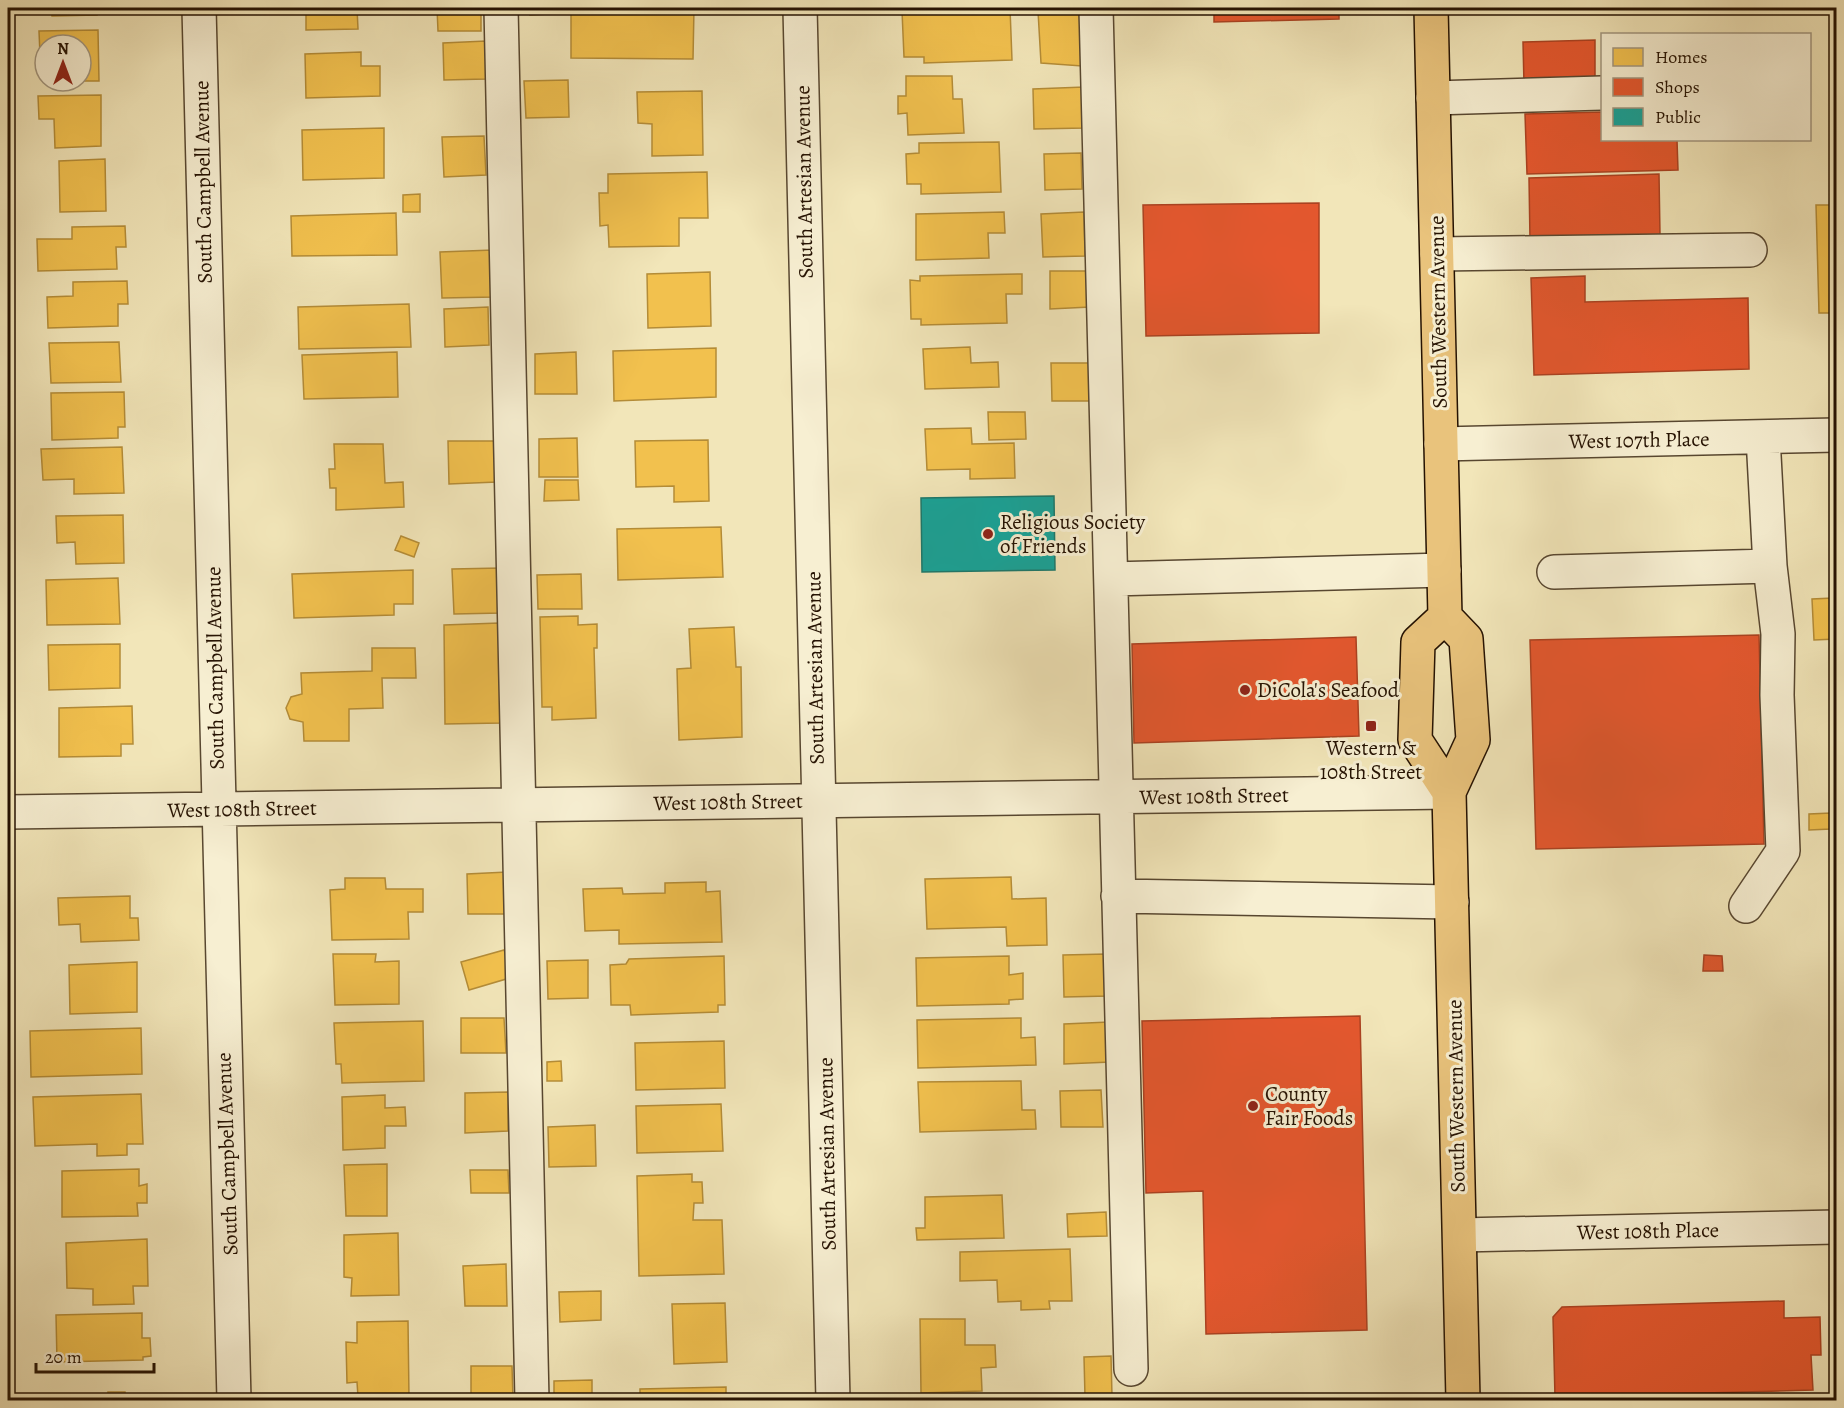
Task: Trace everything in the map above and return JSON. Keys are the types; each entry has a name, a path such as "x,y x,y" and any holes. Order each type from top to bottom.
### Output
{"main road":[{"name":"South Western Avenue","path":"1431,8 1445,617 1466,639 1473,740 1449,792 1463,1401"},
{"path":"1445,617 1418,642 1415,740 1449,792"}],"street":[{"name":"South Campbell Avenue","path":"199,8 234,1401"},
{"path":"501,8 532,1401"},
{"name":"South Artesian Avenue","path":"800,8 833,1401"},
{"path":"1096,8 1131,1369"},
{"path":"1433,98 1601,93"},
{"path":"1437,254 1750,250"},
{"name":"West 107th Place","path":"1441,444 1836,435"},
{"path":"1746,906 1783,851 1777,695 1778,634 1770,566 1763,437"},
{"path":"1554,572 1770,566"},
{"path":"1111,579 1444,570"},
{"name":"West 108th Street","path":"8,812 1449,792"},
{"path":"1118,896 1452,902"},
{"name":"West 108th Place","path":"1460,1235 1836,1227"}],"building: Homes":[{"path":"51,8 97,8 97,15 52,16"},
{"path":"306,8 357,8 358,29 306,30"},
{"path":"437,8 481,8 481,31 438,31"},
{"path":"530,8 569,8 570,13 530,15"},
{"path":"571,8 645,8 645,13 668,13 670,8 694,8 693,59 571,58"},
{"path":"924,8 1010,8 1012,60 924,63 924,57 904,57 902,11 924,10"},
{"path":"1038,11 1079,11 1082,66 1041,63"},
{"path":"98,30 99,81 93,81 93,33 39,33 39,31"},
{"path":"486,41 486,79 444,80 443,43"},
{"path":"361,52 361,66 380,66 380,96 306,98 305,54"},
{"path":"906,76 952,76 953,99 962,99 964,133 908,135 907,113 898,114 898,96 906,96"},
{"path":"568,80 569,117 526,118 524,81"},
{"path":"1084,87 1085,128 1034,129 1033,89"},
{"path":"702,91 703,155 652,156 652,124 638,123 637,92"},
{"path":"101,95 101,146 55,148 54,119 39,119 38,96"},
{"path":"384,128 384,178 303,180 302,130"},
{"path":"484,136 486,175 444,177 442,137"},
{"path":"999,142 1001,192 921,194 921,184 907,184 906,154 919,153 919,143"},
{"path":"1081,153 1082,189 1045,190 1044,154"},
{"path":"105,159 106,211 60,212 59,161"},
{"path":"707,172 708,218 679,218 679,246 609,247 608,225 600,226 599,193 608,193 608,174"},
{"path":"420,194 420,212 403,212 403,195"},
{"path":"1816,205 1836,205 1836,313 1819,313"},
{"path":"1004,212 1005,233 988,233 989,258 916,260 916,214"},
{"path":"1084,212 1085,256 1043,257 1041,214"},
{"path":"396,213 397,255 292,256 291,216"},
{"path":"125,226 126,247 116,247 117,269 38,271 37,239 72,239 72,227"},
{"path":"493,250 495,297 442,298 440,252"},
{"path":"1050,271 1088,271 1090,307 1050,309"},
{"path":"710,272 711,326 648,328 647,274"},
{"path":"1022,274 1022,294 1006,294 1007,323 921,325 921,319 911,319 910,280 920,281 920,276"},
{"path":"127,281 128,304 118,304 118,326 48,328 47,297 73,296 73,282"},
{"path":"409,304 411,347 299,349 298,307"},
{"path":"488,307 489,345 445,347 444,309"},
{"path":"119,342 121,382 51,383 49,343"},
{"path":"970,347 971,363 998,362 999,387 925,389 923,349"},
{"path":"716,348 716,397 614,401 613,351"},
{"path":"397,352 398,397 304,399 302,355"},
{"path":"576,352 577,394 535,394 535,354"},
{"path":"1051,363 1093,363 1095,401 1052,401"},
{"path":"124,392 125,427 118,427 118,438 52,440 51,393"},
{"path":"988,412 1025,412 1026,439 989,440"},
{"path":"971,428 972,444 1014,443 1015,478 970,479 970,469 927,470 925,429"},
{"path":"577,438 578,477 539,477 539,439"},
{"path":"708,440 709,501 674,502 674,486 636,487 635,441"},
{"path":"448,441 496,441 497,482 449,484"},
{"path":"334,444 383,444 385,483 403,482 404,507 336,510 336,488 330,488 329,469 335,469"},
{"path":"122,447 124,493 74,494 74,479 43,480 41,449"},
{"path":"545,480 578,480 579,500 544,501"},
{"path":"123,515 124,563 76,564 75,542 57,543 56,516"},
{"path":"721,527 723,577 618,580 617,529"},
{"path":"401,536 419,543 414,557 395,550"},
{"path":"1832,567 1836,567 1836,639 1814,640 1812,599 1833,598"},
{"path":"501,568 502,613 454,614 452,569"},
{"path":"413,570 413,604 394,604 394,615 294,618 292,574"},
{"path":"581,574 582,609 538,609 537,575"},
{"path":"118,578 120,624 47,625 46,580"},
{"path":"578,616 578,625 597,624 597,648 594,648 596,718 552,720 552,707 542,707 540,617"},
{"path":"499,623 501,723 445,724 444,625"},
{"path":"734,627 736,667 741,667 742,737 679,740 677,669 691,668 689,629"},
{"path":"120,644 120,688 49,690 48,645"},
{"path":"372,648 415,648 416,678 382,678 383,708 349,709 349,741 304,741 303,722 290,719 286,708 291,697 302,694 301,673 372,671"},
{"path":"132,706 133,744 121,744 121,756 59,757 59,708"},
{"path":"1831,813 1831,829 1809,830 1809,814"},
{"path":"507,872 509,914 468,914 467,874"},
{"path":"1011,877 1012,899 1046,898 1047,945 1007,946 1006,927 927,929 925,879"},
{"path":"345,878 385,878 386,889 423,889 423,912 408,912 409,939 332,940 330,890 345,889"},
{"path":"706,882 706,892 720,891 722,942 619,944 619,930 585,931 583,889 622,888 623,894 665,893 665,883"},
{"path":"130,896 130,918 138,918 139,940 81,942 80,924 59,925 58,898"},
{"path":"504,950 513,977 469,990 461,962"},
{"path":"333,954 376,954 375,962 399,961 399,1004 335,1005"},
{"path":"1107,954 1109,996 1064,997 1063,955"},
{"path":"724,956 725,1005 718,1005 718,1012 631,1015 630,1005 611,1005 610,965 626,964 629,959"},
{"path":"1009,956 1009,975 1023,973 1023,999 1009,1000 1009,1004 917,1006 916,958"},
{"path":"588,960 588,998 548,999 547,961"},
{"path":"137,962 137,1012 70,1014 69,965"},
{"path":"1834,1002 1836,1002 1836,1093"},
{"path":"461,1018 504,1018 506,1053 461,1053"},
{"path":"1021,1018 1021,1038 1035,1037 1036,1065 918,1068 917,1020"},
{"path":"423,1021 424,1081 342,1083 341,1064 336,1064 334,1023"},
{"path":"1109,1022 1111,1062 1064,1064 1064,1024"},
{"path":"141,1028 142,1074 31,1077 30,1031"},
{"path":"724,1041 725,1088 636,1090 635,1043"},
{"path":"561,1061 562,1081 547,1081 547,1062"},
{"path":"1021,1081 1022,1110 1035,1110 1036,1129 920,1132 918,1082"},
{"path":"1101,1090 1103,1127 1061,1127 1060,1091"},
{"path":"508,1092 508,1131 465,1133 465,1093"},
{"path":"141,1094 143,1144 127,1144 127,1155 97,1156 97,1144 35,1146 33,1097"},
{"path":"385,1095 385,1108 405,1107 406,1126 385,1126 385,1148 343,1150 342,1097"},
{"path":"721,1104 723,1151 637,1153 636,1106"},
{"path":"595,1125 596,1166 549,1167 548,1127"},
{"path":"387,1164 387,1216 346,1216 344,1165"},
{"path":"139,1169 139,1186 147,1184 147,1203 137,1203 138,1216 62,1217 62,1171"},
{"path":"470,1170 508,1170 509,1193 471,1193"},
{"path":"692,1174 692,1182 702,1182 703,1203 694,1203 693,1220 722,1220 724,1274 639,1276 637,1176"},
{"path":"1002,1195 1004,1238 917,1240 916,1228 925,1228 925,1197"},
{"path":"1106,1212 1107,1236 1068,1237 1067,1214"},
{"path":"398,1233 399,1295 351,1296 352,1278 344,1277 344,1235"},
{"path":"147,1239 148,1286 133,1286 134,1304 93,1305 93,1289 67,1288 66,1243"},
{"path":"1070,1249 1072,1301 1049,1301 1050,1309 1021,1310 1021,1301 998,1302 997,1280 960,1281 960,1252"},
{"path":"506,1264 507,1306 465,1306 463,1266"},
{"path":"601,1291 601,1320 560,1322 559,1292"},
{"path":"725,1303 727,1362 674,1364 672,1304"},
{"path":"142,1313 142,1338 150,1338 151,1356 143,1357 143,1360 57,1362 56,1315"},
{"path":"920,1319 965,1319 965,1345 995,1345 996,1367 981,1368 982,1391 921,1393"},
{"path":"408,1321 409,1397 358,1397 357,1382 347,1383 346,1342 357,1343 357,1322"},
{"path":"1832,1340 1836,1340 1836,1400 1833,1400"},
{"path":"1111,1356 1112,1396 1085,1397 1084,1357"},
{"path":"471,1366 512,1366 513,1400 471,1400"},
{"path":"592,1380 592,1400 554,1400 554,1381"},
{"path":"726,1387 726,1400 625,1400 625,1396 640,1396 640,1389"},
{"path":"108,1392 125,1392 126,1400 108,1400"}],"building: Shops":[{"path":"1214,8 1339,8 1339,19 1214,22"},
{"path":"1595,40 1595,83 1524,85 1523,42"},
{"path":"1601,112 1601,141 1677,141 1678,170 1527,174 1525,114"},
{"path":"1659,174 1660,235 1530,241 1529,178"},
{"path":"1319,203 1319,333 1146,336 1143,205"},
{"path":"1585,276 1585,302 1748,298 1749,369 1534,375 1531,278"},
{"path":"1759,635 1764,844 1536,849 1530,640"},
{"name":"DiCola's Seafood","path":"1356,637 1359,736 1134,743 1132,644"},
{"path":"1704,955 1722,956 1723,971 1703,971"},
{"name":"County Fair Foods","path":"1360,1016 1367,1330 1206,1334 1203,1191 1146,1193 1142,1021"},
{"path":"1784,1301 1784,1318 1820,1317 1821,1355 1811,1355 1813,1390 1555,1397 1553,1317 1562,1307"},
{"path":"1774,1398 1774,1400 1670,1400"}],"building: Public":[{"name":"Religious Society of Friends","path":"1054,496 1055,570 922,572 921,498"}],"place":[{"name":"Religious Society of Friends","path":"988,534"},
{"name":"DiCola's Seafood","path":"1245,690"},
{"name":"Western & 108th Street","path":"1371,726"},
{"name":"County Fair Foods","path":"1253,1106"}]}
